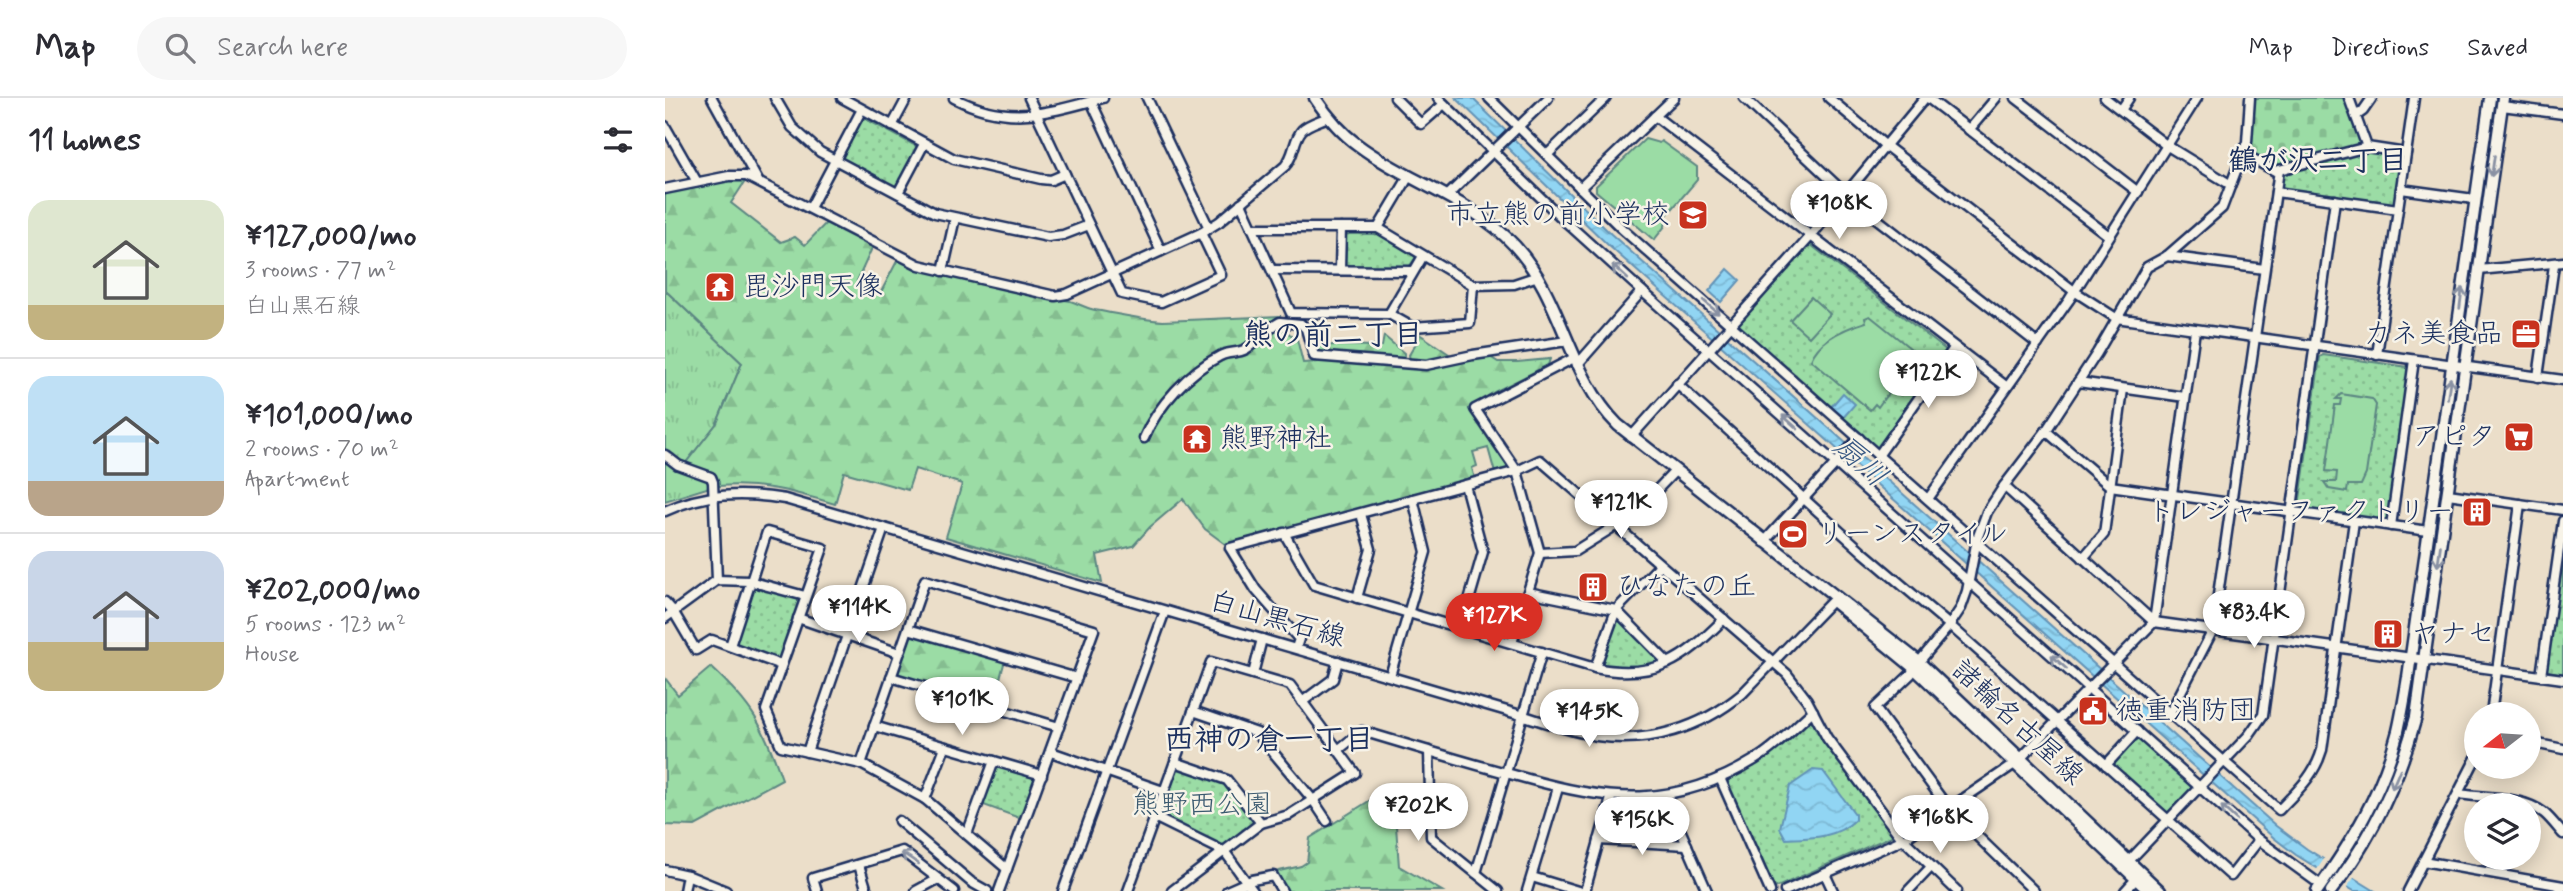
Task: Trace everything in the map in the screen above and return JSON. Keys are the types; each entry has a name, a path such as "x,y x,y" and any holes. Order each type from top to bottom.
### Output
{"main road":[{"name":"諸輪名古屋線","path":"1315,98 1328,117 1356,144 1447,196 1502,233 1524,256 1538,276 1591,392 1609,416 1631,437 1836,598 1835,603 1916,665 2160,891"},
{"path":"2327,888 2346,859 2384,775 2398,732 2490,98"},
{"path":"2346,859 2368,836 2404,759 2416,717 2502,102"},
{"name":"諸輪名古屋線","path":"2019,761 2149,891"}],"street":[{"path":"712,98 758,181"},
{"path":"775,98 799,135 834,160 935,214 1048,237 1063,235 1089,225"},
{"path":"842,98 954,159 1041,179 1051,180 1065,174"},
{"path":"893,126 907,98"},
{"path":"954,98 972,108 1003,115 1037,115 1103,98"},
{"path":"1029,98 1122,294 1161,302 1220,275 1205,230 1147,98"},
{"path":"1395,98 1421,124 1441,101 1497,147 1567,223 1642,291 1712,346 1839,459 1969,582 2092,685 2137,731 2259,840 2327,888"},
{"path":"1489,98 1514,131 1547,155 1856,442 1878,456 1978,543 2109,668 2169,715 2279,810 2318,765 2324,739 2354,521"},
{"path":"1447,196 1548,98"},
{"path":"1547,155 1606,98"},
{"path":"1580,188 1674,98"},
{"path":"1744,98 1846,194 2038,344"},
{"path":"1829,98 1886,146 2074,291 2116,318 2563,380"},
{"path":"1631,437 1810,237 1927,98 2109,236"},
{"path":"1969,130 1996,98"},
{"path":"2016,98 2138,191"},
{"path":"2105,98 2166,145 2231,185"},
{"path":"2121,110 2129,98"},
{"path":"1927,499 2074,291 2197,98"},
{"path":"2034,891 1949,809 1875,708 1913,672 1961,608 1972,571 1977,539 1987,512 2098,353 2147,267 2167,256 2222,208 2244,154 2250,98"},
{"path":"2349,98 2367,147"},
{"path":"2356,116 2372,98"},
{"path":"2377,355 2414,98"},
{"path":"1091,101 1161,251"},
{"path":"2502,102 2563,114"},
{"path":"810,208 862,110"},
{"path":"1655,116 2007,387"},
{"path":"665,189 740,175 758,181 909,261 1055,296 1067,294 1205,230 1290,161 1304,128 1328,117"},
{"path":"665,126 697,182"},
{"path":"898,193 924,144"},
{"path":"2244,154 2275,172 2367,147 2406,153"},
{"path":"2169,715 2213,630 2279,170"},
{"path":"1378,228 1409,176"},
{"path":"2401,189 2474,199"},
{"path":"2276,192 2398,209"},
{"path":"2129,861 2249,735 2263,715 2335,200"},
{"path":"1241,203 1291,313 1389,314 1412,327 1470,323 1473,285"},
{"path":"943,271 955,218"},
{"path":"1252,228 1378,228 1473,285 1514,284 1538,276"},
{"path":"1340,270 1341,228"},
{"path":"1389,314 1423,256"},
{"path":"2167,256 2264,269"},
{"path":"2479,270 2554,265 2563,262"},
{"path":"2538,377 2554,265"},
{"path":"1272,270 1413,271"},
{"path":"1512,643 1540,553 1517,471 1475,409 1576,362 1642,291"},
{"path":"1144,438 1177,387 1201,366 1225,353 1239,353 1280,322 1301,324 1306,329 1314,356 1419,365 1567,341"},
{"path":"1785,891 1904,839 2019,761 2154,622 2195,330"},
{"path":"1878,456 1954,348"},
{"path":"2391,526 2414,360"},
{"path":"2078,382 2185,397"},
{"path":"1677,384 2231,876 2259,840"},
{"path":"2083,558 2103,534 2123,388"},
{"path":"2046,431 2110,486 2428,531"},
{"path":"1764,542 1856,442"},
{"path":"665,455 678,466 711,477 717,580"},
{"path":"1296,648 1299,639 1256,590 1230,548 1517,471 1542,461 1787,674 1813,710 1827,738 1904,839 1957,891"},
{"path":"1540,553 1575,551 1631,517 1674,471"},
{"path":"1461,628 1483,552 1465,485"},
{"path":"2004,486 2154,622 2563,679"},
{"name":"白山黒石線","path":"665,511 714,496 750,493 785,499 1594,736 1651,737 1696,723 1726,708 1836,598"},
{"path":"2448,494 2563,510"},
{"path":"1390,676 1426,552 1413,499"},
{"path":"2493,702 2520,504"},
{"path":"1357,598 1371,550 1361,514"},
{"path":"2541,676 2563,521"},
{"path":"807,752 884,528"},
{"path":"730,646 767,532 823,548 767,710 781,746 861,764 925,799 1007,869"},
{"path":"1284,533 1314,585 1595,668 1633,672 1668,663 1696,647 1724,619"},
{"path":"1595,668 1616,610 1660,565"},
{"path":"665,618 717,580 749,581 805,596"},
{"path":"861,764 925,580 1094,630 999,891"},
{"path":"1528,592 1616,610 1668,663"},
{"path":"665,602 696,650 712,640 781,665"},
{"path":"1063,891 1165,611"},
{"path":"798,618 899,653"},
{"path":"908,629 1077,678"},
{"path":"1253,674 1262,639"},
{"path":"1476,873 1542,652"},
{"path":"1302,702 1332,679 1338,661"},
{"path":"1128,891 1211,662 1290,685 1355,773 1289,815 1261,823 1172,891"},
{"path":"891,677 1059,727"},
{"path":"1338,750 1362,731 1558,789 1611,798 1665,795 1720,778 1756,759 1813,710"},
{"path":"1193,711 1257,733 1313,800 1327,821"},
{"path":"874,726 1042,775"},
{"path":"2106,765 2137,731"},
{"path":"2541,744 2563,749"},
{"path":"925,799 946,747"},
{"path":"1429,751 1431,837 1498,891"},
{"path":"1051,752 1163,791"},
{"path":"967,834 994,761"},
{"path":"1175,762 1227,780 1261,823"},
{"path":"1720,778 1770,891"},
{"path":"2408,891 2466,779"},
{"path":"1527,891 1558,789"},
{"path":"2458,794 2533,807 2544,813 2563,834"},
{"path":"1665,795 1707,891"},
{"path":"1585,891 1611,798"},
{"path":"1154,817 1225,852 1253,891"},
{"path":"899,821 971,882 986,891"},
{"path":"1599,840 1687,845"},
{"path":"817,891 813,878 902,851 954,891"},
{"path":"2423,861 2563,886 2560,891"},
{"path":"859,864 867,891"},
{"path":"1908,891 1931,867"},
{"path":"665,870 687,874 726,891"},
{"path":"684,891 687,874"},
{"path":"1825,874 1833,891"},
{"path":"1227,891 1273,876 1282,891"},
{"path":"1532,877 1578,891"},
{"path":"916,891 937,879"},
{"path":"2125,891 2136,879"},
{"path":"963,891 971,882"}],"green space":[{"path":"2254,98 2347,98 2363,142 2361,146 2275,169 2250,154 2248,150"},
{"path":"864,118 918,147 919,150 899,187 895,188 842,160 841,156 860,119"},
{"path":"1645,139 1659,143 1661,141 1697,167 1697,180 1667,215 1665,226 1654,240 1596,191 1596,186"},
{"path":"2365,150 2398,155 2401,158 2395,202 2392,205 2282,189 2280,186 2283,172"},
{"path":"732,179 746,180 731,203 781,242 795,237 805,245 827,222 873,246 857,281 880,294 898,259 920,269 1067,300 1095,310 1146,319 1163,321 1280,316 1281,328 1297,339 1303,363 1317,362 1315,345 1382,346 1384,336 1404,353 1405,360 1410,360 1409,355 1416,343 1412,329 1458,360 1490,357 1498,362 1550,359 1548,365 1494,392 1469,409 1509,466 1508,470 1495,473 1488,448 1473,452 1477,466 1472,468 1475,479 1225,544 1205,529 1183,499 1150,527 1133,546 1097,555 1102,583 946,537 962,484 915,469 908,490 844,472 835,504 762,487 718,486 717,482 685,464 717,423 742,363 665,290 665,193"},
{"path":"1345,232 1377,232 1416,257 1409,267 1345,268"},
{"path":"1811,245 1946,350 1947,353 1881,448 1877,449 1739,328 1738,323 1806,246"},
{"path":"665,290 742,363 717,423 685,464 665,451"},
{"path":"1811,297 1830,314 1809,337 1790,320"},
{"path":"1870,316 1916,355 1897,381 1894,379 1878,407 1875,404 1870,410 1811,360 1827,340 1866,322 1865,318"},
{"path":"2323,355 2408,367 2410,370 2390,520 2386,522 2302,509 2299,506 2320,357"},
{"path":"2341,394 2372,399 2376,405 2366,474 2361,485 2348,485 2347,492 2329,489 2324,482 2336,482 2337,472 2326,471 2335,405 2340,405 2341,399 2336,399"},
{"path":"665,459 708,479 710,483 707,488 665,501"},
{"path":"2563,543 2563,674 2548,671 2546,668"},
{"path":"755,586 798,598 800,602 780,659 777,660 736,645 735,642 750,588"},
{"path":"1616,619 1620,619 1660,658 1659,664 1633,668 1601,666"},
{"path":"914,633 1005,660 993,704 898,676 896,671 908,636"},
{"path":"711,667 737,693 755,717 782,779 695,826 665,825 665,678 678,695"},
{"path":"1809,719 1814,719 1894,835 1775,888 1771,887 1726,782 1727,778 1777,749"},
{"path":"2135,737 2139,737 2192,786 2170,814 2166,814 2113,766 2112,763"},
{"path":"998,766 1035,776 1036,780 1022,819 981,804 994,769"},
{"name":"熊野西公園","path":"1178,766 1223,782 1255,821 1254,825 1223,846 1160,815 1158,811"},
{"path":"1393,786 1399,866 1442,891 1286,891 1275,872 1307,862 1310,838"}],"water":[{"name":"扇川","path":"1456,98 1472,98 1611,234 2276,826 2307,849 2375,891 2354,891 2274,838 1608,245"},
{"path":"1728,269 1740,280 1721,302 1709,291"},
{"path":"1843,393 1855,404 1842,419 1830,408"},
{"path":"1813,770 1823,771 1855,814 1855,820 1832,834 1786,839 1780,828 1790,786"}],"pier":[{"path":"2326,856 2356,875 2345,890 2316,871"}],"place":[{"name":"市立熊の前小学校","path":"1693,215"},
{"name":"毘沙門天像","path":"720,287"},
{"name":"カネ美食品","path":"2526,334"},
{"name":"アピタ","path":"2519,437"},
{"name":"熊野神社","path":"1197,439"},
{"name":"トレジャーファクトリー","path":"2477,512"},
{"name":"リーンスタイル","path":"1793,534"},
{"name":"ひなたの丘","path":"1593,587"},
{"name":"ヤナセ","path":"2388,634"},
{"name":"徳重消防団","path":"2093,711"}],"district":[{"name":"鶴が沢二丁目","path":"2318,161"},
{"name":"熊の前二丁目","path":"1333,335"},
{"name":"西神の倉一丁目","path":"1269,740"}]}
